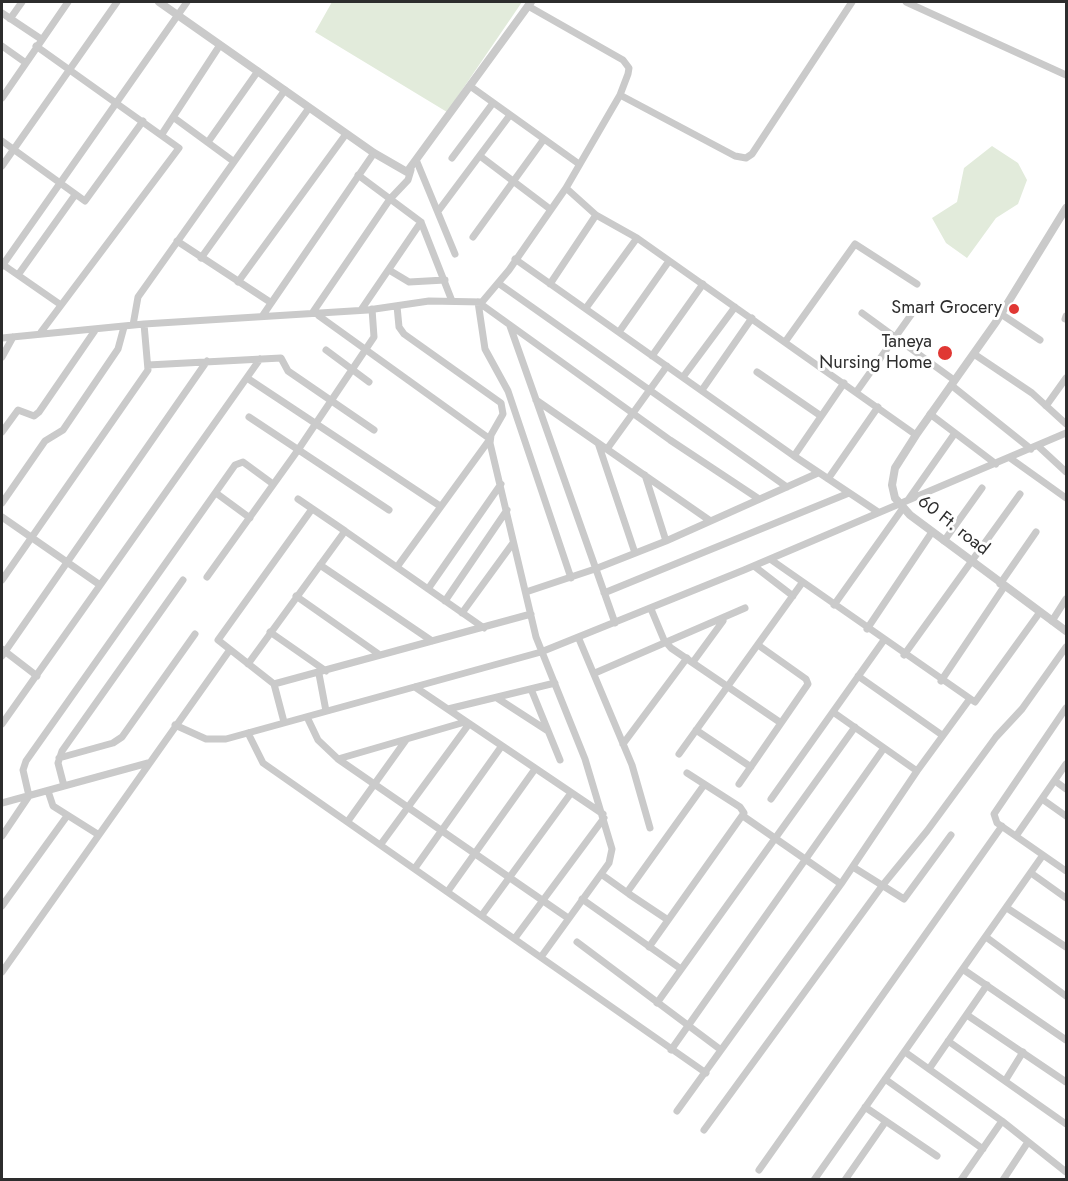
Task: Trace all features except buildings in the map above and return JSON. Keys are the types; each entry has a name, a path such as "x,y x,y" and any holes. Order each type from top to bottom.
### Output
{"street":[{"path":"10,19 21,2"},
{"path":"2,98 68,2"},
{"path":"2,166 117,2"},
{"path":"159,2 374,153 403,172 411,170"},
{"path":"61,305 2,265 187,2"},
{"path":"620,95 735,156 746,158 752,154 852,2"},
{"path":"906,2 1066,75"},
{"path":"2,338 41,332 263,315 316,314 452,301 478,302 485,299 566,188 620,95 629,68 623,60 530,4 411,170 405,183 390,199 316,314"},
{"path":"2,13 41,39"},
{"path":"162,134 220,45"},
{"path":"2,46 26,63"},
{"path":"36,46 179,145 177,151 41,332"},
{"path":"208,142 258,71"},
{"path":"470,86 579,164"},
{"path":"133,325 138,297 233,160 285,90"},
{"path":"452,158 493,103"},
{"path":"201,258 309,108"},
{"path":"439,210 510,115"},
{"path":"173,117 233,160"},
{"path":"2,141 75,195 87,200 142,121"},
{"path":"238,282 346,134"},
{"path":"473,237 544,139"},
{"path":"263,315 374,153"},
{"path":"480,156 550,209"},
{"path":"417,162 439,210 455,254"},
{"path":"358,176 421,222 452,301"},
{"path":"566,188 596,215 637,238 857,391 916,435"},
{"path":"18,275 75,195"},
{"name":"60 Ft. road","path":"1066,210 1001,314 916,435 893,476 893,491 932,532 1066,631"},
{"path":"550,284 596,215"},
{"path":"361,310 421,222"},
{"path":"586,309 637,238"},
{"path":"177,241 270,302"},
{"path":"786,342 855,244 917,284"},
{"path":"515,259 818,473 878,512"},
{"path":"619,332 669,261"},
{"path":"389,270 409,282 445,280"},
{"path":"498,283 787,487"},
{"path":"652,356 703,285"},
{"path":"478,302 633,413 759,499"},
{"path":"478,302 485,349 508,391 571,578"},
{"path":"857,391 918,305"},
{"path":"397,306 399,327 404,334 500,400 503,414 490,439 397,567"},
{"path":"683,377 735,307"},
{"path":"207,577 298,450 375,334 372,309"},
{"path":"862,313 896,337 1066,472"},
{"path":"316,314 490,439 513,543 541,652 585,759 604,816 612,854 601,874 541,957"},
{"path":"1001,314 1040,340"},
{"path":"702,390 752,318"},
{"path":"2,580 145,374 148,364 144,324"},
{"path":"510,326 615,623"},
{"path":"2,503 45,441 63,430 118,350 124,327"},
{"path":"2,432 18,410 34,416 39,412 96,329"},
{"path":"2,357 13,337"},
{"path":"326,350 369,381"},
{"path":"974,354 1046,406 1066,424"},
{"path":"2,724 260,358"},
{"path":"148,364 281,358 285,369 374,430"},
{"path":"37,676 3,652 207,361"},
{"path":"607,449 667,366"},
{"path":"757,372 821,416"},
{"path":"247,378 440,506"},
{"path":"1046,406 1066,378"},
{"path":"794,456 844,383"},
{"path":"536,400 709,520"},
{"path":"828,478 878,407"},
{"path":"930,414 996,464"},
{"path":"249,417 389,510"},
{"path":"834,605 955,433"},
{"path":"175,725 206,739 226,739 541,652 579,639 878,512 903,504 1066,433"},
{"path":"598,443 635,553"},
{"path":"1010,458 1066,498"},
{"path":"2,836 29,796 23,770 26,762 235,465 240,461 273,484"},
{"path":"526,592 571,578 666,541 818,473"},
{"path":"645,475 666,541"},
{"path":"428,590 501,484"},
{"path":"944,541 982,488"},
{"path":"216,493 250,518"},
{"path":"604,593 849,493"},
{"path":"904,655 1020,494"},
{"path":"298,499 484,628"},
{"path":"284,722 274,684 218,643 218,638 312,509"},
{"path":"445,601 507,510"},
{"path":"2,516 100,585"},
{"path":"248,664 345,531"},
{"path":"867,629 932,532"},
{"path":"941,681 1036,532"},
{"path":"462,613 513,543"},
{"path":"770,559 941,681 975,702 1040,612"},
{"path":"320,565 432,641"},
{"path":"754,566 793,596"},
{"path":"64,786 59,758 183,580"},
{"path":"679,754 802,582"},
{"path":"296,596 380,655"},
{"path":"1052,621 1066,599"},
{"path":"595,673 667,644 745,608"},
{"path":"651,609 667,644 781,723"},
{"path":"274,684 531,614"},
{"path":"623,744 724,619"},
{"path":"270,632 322,672 326,711"},
{"path":"59,758 113,743 122,737 195,634"},
{"path":"579,639 623,744 650,828"},
{"path":"771,799 884,640"},
{"path":"739,784 808,681 758,645"},
{"path":"704,1130 882,886 927,831 996,737 1022,709 1066,647"},
{"path":"2,972 229,651"},
{"path":"858,676 942,735"},
{"path":"447,709 555,683"},
{"path":"415,687 604,816"},
{"path":"531,689 560,760"},
{"path":"497,698 548,731"},
{"path":"677,1111 841,884 916,771 969,700"},
{"path":"1066,708 994,814 994,819 1002,826 1066,871"},
{"path":"833,712 916,771"},
{"path":"307,717 318,740 338,759 543,898 568,918"},
{"path":"338,759 467,723"},
{"path":"381,844 467,723"},
{"path":"657,1003 855,727"},
{"path":"696,730 751,767"},
{"path":"248,733 263,764 381,844 706,1073"},
{"path":"348,821 406,740"},
{"path":"415,868 501,747"},
{"path":"671,1050 884,748"},
{"path":"2,803 148,763"},
{"path":"1016,836 1066,764"},
{"path":"448,891 535,769"},
{"path":"650,947 743,816 744,810 687,773"},
{"path":"1055,781 1066,789"},
{"path":"629,894 631,886 704,785"},
{"path":"48,791 51,804 99,835"},
{"path":"482,915 570,793"},
{"path":"1042,799 1066,816"},
{"path":"2,906 67,816"},
{"path":"515,938 604,816"},
{"path":"743,816 841,884"},
{"path":"759,1170 1002,826"},
{"path":"853,867 904,898 951,835"},
{"path":"814,1179 964,970 1043,855"},
{"path":"1030,873 1066,898"},
{"path":"601,874 668,920"},
{"path":"582,899 681,969"},
{"path":"1007,908 1066,947"},
{"path":"986,937 1066,996"},
{"path":"577,942 722,1050"},
{"path":"964,970 1066,1040"},
{"path":"929,1069 987,985"},
{"path":"967,1015 1066,1082"},
{"path":"948,1041 1066,1124"},
{"path":"905,1052 1002,1120 1066,1172"},
{"path":"1005,1081 1023,1052"},
{"path":"885,1079 983,1149"},
{"path":"865,1107 937,1156"},
{"path":"961,1179 1002,1120"},
{"path":"845,1179 886,1122"},
{"path":"1003,1179 1028,1142"}],"green space":[{"path":"332,2 522,2 447,112 315,32"},
{"path":"992,146 1018,163 1027,180 1018,204 996,218 967,258 946,243 932,218 957,202 964,168"}],"place":[{"name":"Smart Grocery","path":"1014,309"},
{"name":"Taneya Nursing Home","path":"945,353"}]}
